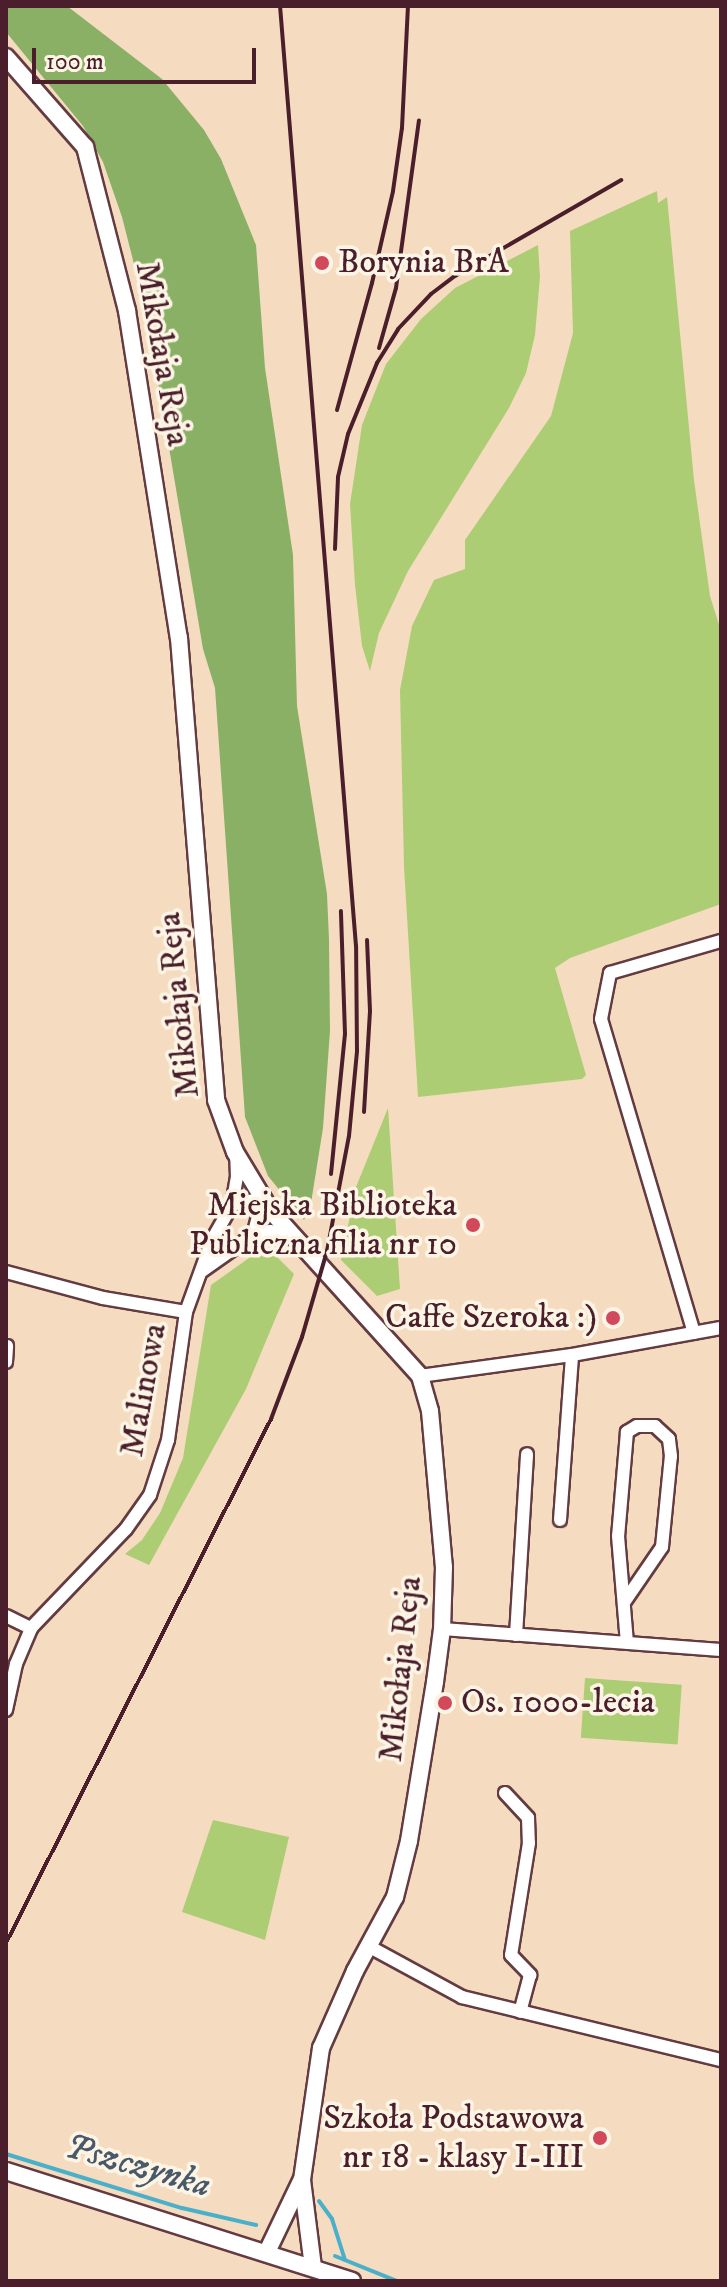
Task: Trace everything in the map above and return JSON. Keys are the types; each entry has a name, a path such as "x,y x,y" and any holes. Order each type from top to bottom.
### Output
{"street":[{"name":"Mikołaja Reja","path":"6,57 85,147 127,311 179,638 216,1100 235,1152 263,1198 288,1234 420,1376 430,1411 444,1567 442,1629 409,1841 395,1897 355,1971 321,2048 302,2180 313,2267"},
{"path":"694,1333 601,1019 610,973 721,941"},
{"path":"235,1152 237,1178 232,1205 263,1198 253,1235"},
{"name":"Malinowa","path":"6,1710 16,1664 31,1628 126,1529 150,1495 168,1440 186,1312 212,1240 232,1205"},
{"path":"202,1271 253,1235 270,1231 288,1234"},
{"path":"6,1272 103,1298 186,1312"},
{"path":"420,1376 572,1355 721,1328"},
{"path":"6,1362 7,1346"},
{"path":"560,1520 572,1355"},
{"path":"625,1601 662,1547 671,1456 669,1439 655,1426 637,1426 627,1432 618,1536 627,1643"},
{"path":"516,1635 527,1454"},
{"path":"6,1616 31,1628"},
{"path":"442,1629 721,1650"},
{"path":"505,1793 528,1818 529,1843 511,1955 530,1975 520,2012"},
{"path":"370,1947 462,1997 721,2060"},
{"path":"6,2171 352,2281"},
{"name":"Mikołaja Reja","path":"267,2252 302,2180"}],"green space":[{"path":"6,6 67,6 162,79 204,130 221,159 256,245 265,368 293,555 297,706 327,894 330,1031 323,1128 311,1203 304,1220 268,1176 245,1117 215,688 203,649 146,311 122,217 103,162 83,126 6,32"},
{"path":"657,191 658,203 667,197 694,480 710,596 721,631 721,904 570,958 555,968 586,1075 582,1079 418,1097 404,867 400,690 412,626 434,580 465,569 465,540 551,416 573,333 570,231"},
{"path":"538,245 540,277 535,335 526,373 509,408 408,571 379,633 370,671 362,646 350,504 362,425 386,364 421,319 455,288"},
{"path":"388,1108 400,1289 377,1296 341,1260 356,1187"},
{"path":"266,1246 294,1274 246,1389 149,1565 125,1554 142,1540 160,1513 183,1458 211,1285"},
{"path":"585,1678 682,1685 678,1745 581,1738"},
{"path":"213,1820 289,1837 265,1940 182,1912"}],"waterway":[{"name":"Pszczynka","path":"6,2154 182,2208 256,2225"},
{"path":"319,2201 332,2219 345,2260"},
{"name":"Pszczynka","path":"335,2256 397,2281"}],"railway":[{"path":"6,1943 271,1419 302,1337 327,1251 349,1136 357,1051 356,946 280,6"},
{"path":"337,410 372,283 393,191 402,128 408,6"},
{"path":"379,348 396,288 419,121"},
{"path":"335,549 338,477 348,434 377,363 398,329 431,294 455,276 621,180"},
{"path":"331,1174 345,1034 341,911"},
{"path":"364,1112 370,1011 367,940"}],"place":[{"name":"Borynia BrA","path":"322,263"},
{"name":"Miejska Biblioteka Publiczna filia nr 10","path":"473,1225"},
{"name":"Caffe Szeroka :)","path":"613,1318"},
{"name":"Os. 1000-lecia","path":"445,1703"},
{"name":"Szkoła Podstawowa nr 18 - klasy I-III","path":"600,2138"}]}
